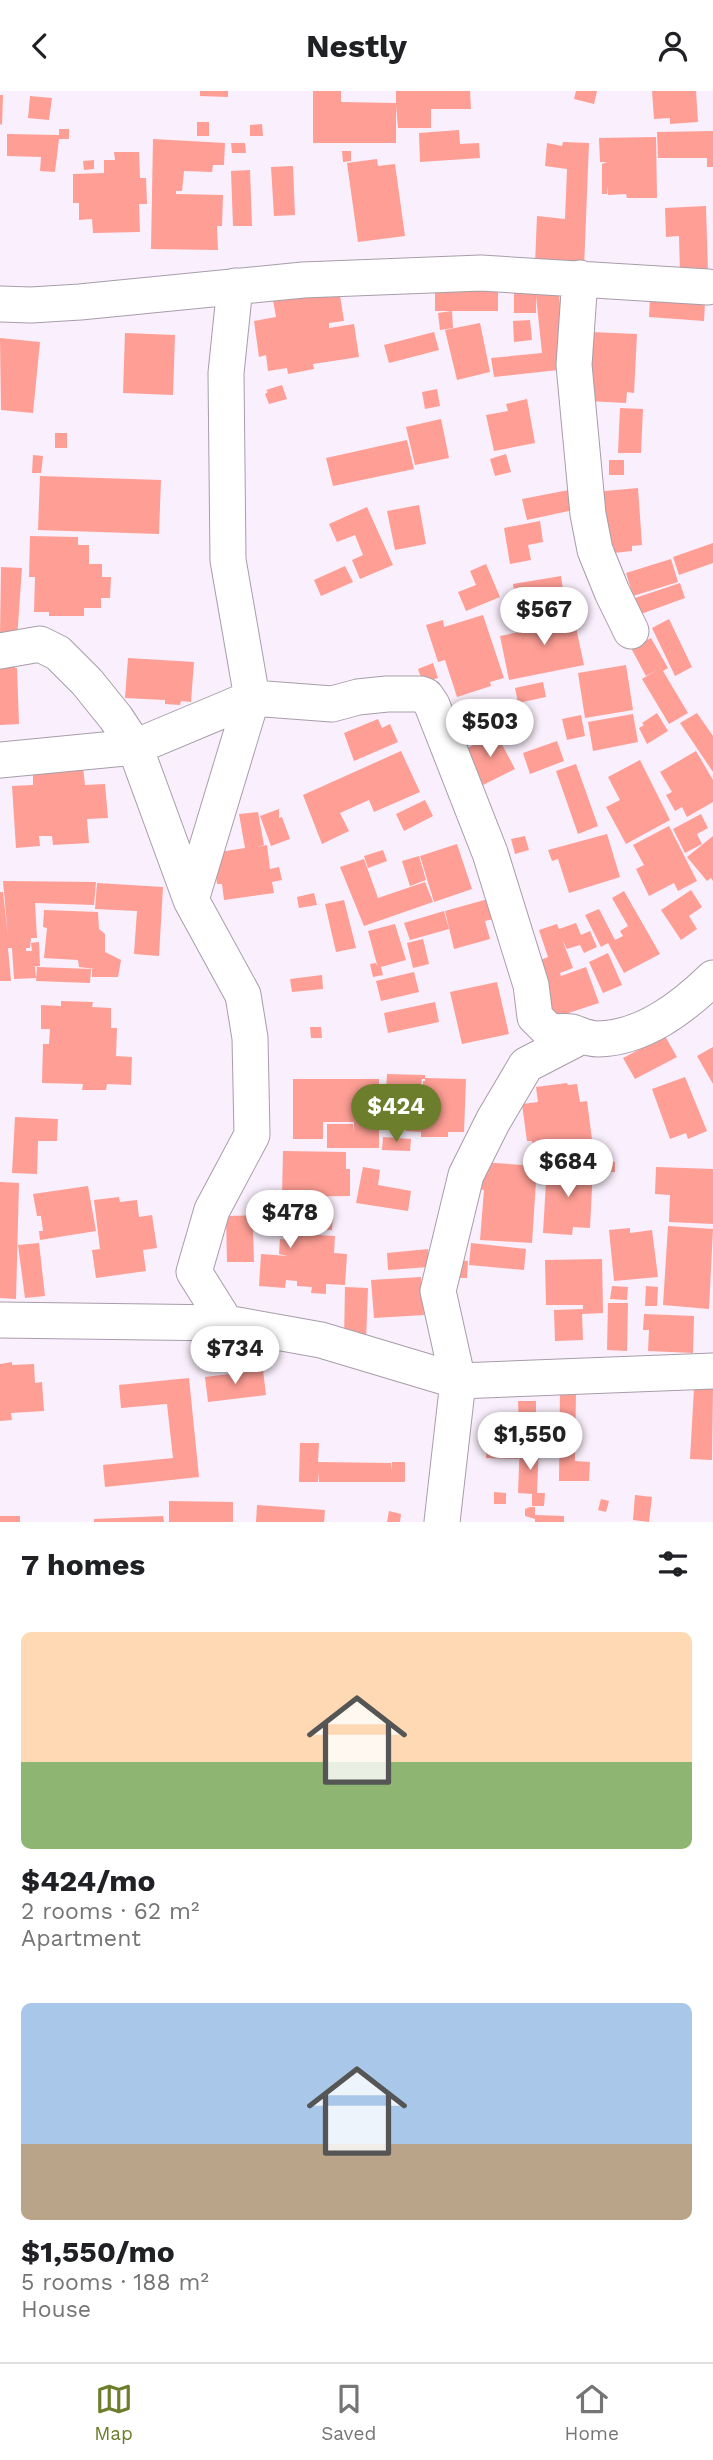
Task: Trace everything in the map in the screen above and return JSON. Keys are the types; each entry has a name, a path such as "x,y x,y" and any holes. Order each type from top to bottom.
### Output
{"street":[{"path":"0,304 79,302 303,280 481,273 708,287"},
{"path":"580,278 574,365 588,515 595,550 631,631"},
{"path":"191,899 252,698 228,560 226,373 234,286"},
{"path":"0,651 40,644 58,653 87,682 135,747 191,899 243,995 250,1038 252,1135 212,1210 194,1272 226,1323"},
{"path":"0,760 135,747 252,698 332,704 358,697 421,694 426,696 432,705 490,853 531,985 535,1017 550,1032 571,1032 580,1037 595,1039 617,1038 643,1030 694,997 713,978"},
{"path":"442,1522 458,1381 438,1291 466,1175 493,1121 526,1065 580,1037"},
{"path":"0,1321 226,1323 321,1340 458,1381 713,1371"}],"building":[{"path":"200,91 228,91 228,97 200,96"},
{"path":"313,91 341,91 341,102 396,103 396,91 470,91 471,109 431,109 431,128 398,128 396,105 396,143 313,143"},
{"path":"576,91 597,91 594,104 574,99"},
{"path":"652,91 696,91 698,122 670,124 670,118 654,119"},
{"path":"0,95 3,95 2,125 0,124"},
{"path":"30,96 52,98 49,120 28,118"},
{"path":"197,122 209,122 209,136 197,136"},
{"path":"262,124 263,136 250,136 250,125"},
{"path":"59,129 69,129 69,139 59,139 55,172 40,171 41,157 7,156 7,134 59,135"},
{"path":"459,130 460,144 479,143 480,158 420,162 419,133"},
{"path":"713,131 713,167 707,167 707,158 658,158 657,132"},
{"path":"656,137 657,198 608,195 608,185 607,194 602,194 602,164 607,162 600,162 599,138"},
{"path":"153,139 225,143 224,165 213,165 212,172 184,171 182,191 176,191 176,194 223,195 222,226 217,226 218,250 151,249"},
{"path":"563,142 589,143 584,268 535,265 537,216 565,219 567,169 545,166 547,143 562,146"},
{"path":"231,143 245,143 246,153 232,153"},
{"path":"342,151 351,151 351,161 343,162"},
{"path":"114,152 139,152 140,178 146,178 147,204 139,204 140,232 93,233 92,219 79,220 79,203 73,203 73,174 104,173 104,160 115,160"},
{"path":"377,159 378,166 395,164 405,236 358,242 347,163"},
{"path":"94,160 94,169 84,170 83,161"},
{"path":"293,166 295,215 274,216 271,167"},
{"path":"250,170 252,226 233,226 231,171"},
{"path":"706,206 708,272 680,273 679,236 666,237 665,208"},
{"path":"558,286 567,369 494,377 491,358 542,353 536,296 536,313 514,313 514,292"},
{"path":"435,288 498,288 498,311 435,311"},
{"path":"339,289 344,321 329,323 329,328 354,324 359,357 313,364 314,369 288,374 287,368 268,371 266,355 259,357 254,321 276,317 273,300"},
{"path":"650,298 705,302 704,321 649,317"},
{"path":"452,311 453,328 440,330 438,313"},
{"path":"530,320 532,340 514,342 513,321"},
{"path":"480,323 490,372 457,380 445,330"},
{"path":"434,332 439,350 389,363 384,345"},
{"path":"591,332 637,334 634,393 627,392 626,403 588,401"},
{"path":"125,333 175,335 173,395 123,393"},
{"path":"0,338 40,342 33,413 1,410"},
{"path":"282,385 287,399 269,404 266,390"},
{"path":"437,389 440,406 425,409 422,392"},
{"path":"527,399 535,443 494,451 486,415 508,411 506,404"},
{"path":"620,408 643,409 641,453 618,453"},
{"path":"441,419 449,458 415,465 406,427"},
{"path":"55,433 67,433 67,448 55,448"},
{"path":"407,440 414,469 333,486 326,458"},
{"path":"506,454 511,472 495,476 490,459"},
{"path":"33,455 43,456 41,473 32,473"},
{"path":"609,460 624,460 624,475 609,475"},
{"path":"40,476 161,480 159,534 38,530"},
{"path":"638,488 642,545 632,546 632,551 614,553 614,546 599,547 594,492"},
{"path":"574,489 578,509 527,520 522,499"},
{"path":"419,505 426,544 395,550 387,511"},
{"path":"367,507 393,565 360,579 352,560 363,555 355,535 337,542 329,524"},
{"path":"540,521 543,542 528,545 531,560 510,564 504,528"},
{"path":"30,536 78,537 78,545 89,545 89,564 102,564 102,577 111,577 110,598 101,598 101,608 84,608 84,616 49,616 49,612 34,612 35,577 29,577"},
{"path":"713,543 713,563 679,575 673,557"},
{"path":"671,559 678,582 633,596 626,573"},
{"path":"486,564 500,597 466,611 458,592 476,585 470,571"},
{"path":"345,566 353,582 321,596 314,580"},
{"path":"1,567 22,568 17,639 0,637"},
{"path":"561,576 564,595 516,603 513,584"},
{"path":"680,583 685,598 641,614 635,598"},
{"path":"571,604 584,665 509,680 500,636 549,626 547,619 555,617 553,608"},
{"path":"483,615 504,678 490,682 491,686 457,697 445,660 438,662 426,625 443,620 444,627"},
{"path":"669,619 692,667 675,676 652,628"},
{"path":"651,638 668,668 663,671 688,713 669,724 642,679 657,670 646,676 631,648"},
{"path":"15,658 19,724 0,725 0,659"},
{"path":"128,658 194,662 191,702 181,701 180,705 165,704 165,700 125,698"},
{"path":"433,663 438,678 423,683 418,669"},
{"path":"626,665 633,710 585,718 578,673"},
{"path":"543,682 546,697 518,703 515,688"},
{"path":"479,701 495,732 461,749 445,718"},
{"path":"657,713 668,731 647,744 639,728"},
{"path":"697,713 713,736 713,772 680,723"},
{"path":"633,714 638,742 593,751 588,722"},
{"path":"581,715 585,736 567,740 562,719"},
{"path":"378,719 382,728 390,724 398,742 354,761 344,733"},
{"path":"496,733 515,769 483,785 464,750"},
{"path":"557,741 564,761 530,774 523,753"},
{"path":"401,751 420,792 374,812 369,800 340,813 349,831 322,844 303,795"},
{"path":"696,751 713,780 713,802 687,817 682,807 675,811 666,795 672,792 660,772"},
{"path":"640,760 670,820 626,844 606,807 620,800 608,777"},
{"path":"576,764 598,826 578,834 556,771"},
{"path":"83,767 85,785 105,784 108,818 87,819 89,843 53,845 52,836 39,836 40,846 16,848 12,786 33,785 33,771"},
{"path":"425,800 433,816 404,831 396,814"},
{"path":"279,809 279,818 282,817 290,839 271,846 260,816"},
{"path":"258,812 264,845 257,847 267,845 270,869 279,867 282,880 272,882 274,893 224,900 222,884 217,884 213,853 245,848 239,814"},
{"path":"701,814 708,828 697,834 702,844 685,853 673,829"},
{"path":"669,826 697,881 678,891 674,883 649,896 636,869 644,865 633,845"},
{"path":"607,834 620,877 569,893 558,859 552,861 548,850"},
{"path":"525,836 529,850 515,854 511,839"},
{"path":"713,836 713,881 711,878 707,881 687,857"},
{"path":"457,844 472,889 434,902 420,856"},
{"path":"383,850 387,861 368,868 364,856"},
{"path":"419,856 426,880 410,886 402,861"},
{"path":"364,859 378,898 425,882 433,902 364,926 340,867"},
{"path":"3,881 96,882 94,905 35,903 37,938 31,938 30,948 26,948 26,951 32,951 31,943 39,942 40,966 32,967 35,967 36,978 14,979 12,948 8,948 11,981 0,981 0,892 3,892 8,937"},
{"path":"97,883 163,887 159,956 134,954 137,911 95,909"},
{"path":"691,890 702,907 689,916 697,929 681,940 661,910"},
{"path":"624,891 660,954 624,973 608,943 601,947 585,915 599,909 615,940 623,936 620,931 628,926 612,898"},
{"path":"314,893 317,905 299,908 297,897"},
{"path":"488,899 494,919 485,921 490,939 454,949 445,911"},
{"path":"344,900 356,948 336,952 325,904"},
{"path":"44,910 98,912 99,929 105,934 105,952 121,960 118,977 92,977 92,969 95,969 79,967 78,960 44,958 47,928 43,927"},
{"path":"444,911 449,929 410,940 404,923"},
{"path":"576,923 581,935 590,931 597,947 584,953 580,945 567,949 562,939 573,968 560,973 561,976 586,967 599,1003 553,1018 538,961 548,957 539,930 557,924 559,929"},
{"path":"395,924 406,960 381,967 383,975 373,977 370,964 376,963 378,968 368,931"},
{"path":"423,939 429,964 413,968 407,943"},
{"path":"608,953 622,985 603,993 589,962"},
{"path":"37,967 91,969 90,983 36,981"},
{"path":"414,972 419,992 381,1001 376,981"},
{"path":"322,975 323,989 292,992 290,979"},
{"path":"497,982 509,1034 462,1044 450,992"},
{"path":"61,1001 93,1002 92,1007 111,1008 111,1028 117,1028 116,1056 132,1057 131,1085 107,1084 106,1090 82,1090 83,1084 42,1083 43,1044 49,1044 50,1029 41,1029 41,1005 61,1006"},
{"path":"435,1002 439,1022 388,1033 384,1013"},
{"path":"310,1027 321,1027 322,1038 311,1038"},
{"path":"665,1036 677,1057 635,1079 623,1058"},
{"path":"713,1047 713,1084 697,1056"},
{"path":"387,1074 466,1079 464,1132 448,1132 448,1137 421,1137 421,1132 406,1131 407,1090 403,1090 402,1120 396,1119 396,1126 384,1126"},
{"path":"685,1077 707,1131 688,1139 686,1133 670,1139 652,1089"},
{"path":"293,1079 379,1079 379,1148 327,1148 327,1124 353,1124 354,1132 354,1122 323,1122 323,1139 293,1139"},
{"path":"577,1084 580,1102 587,1101 593,1147 567,1150 567,1155 547,1158 546,1149 533,1150 532,1141 527,1141 522,1104 538,1102 536,1087"},
{"path":"15,1117 58,1119 57,1141 38,1141 37,1174 12,1173"},
{"path":"383,1137 411,1139 410,1151 382,1150"},
{"path":"283,1151 346,1152 346,1169 350,1169 350,1196 282,1197"},
{"path":"602,1161 615,1162 615,1172 602,1172"},
{"path":"480,1162 537,1166 532,1243 480,1240 484,1190 478,1189"},
{"path":"547,1165 593,1168 590,1228 573,1227 572,1235 543,1233"},
{"path":"363,1167 380,1170 378,1185 411,1191 408,1211 356,1203"},
{"path":"656,1167 713,1169 713,1224 669,1222 670,1195 655,1194"},
{"path":"0,1182 19,1183 16,1299 0,1298"},
{"path":"88,1186 96,1231 40,1240 39,1231 43,1231 41,1216 37,1216 33,1194"},
{"path":"119,1197 120,1202 137,1200 139,1217 152,1215 157,1248 143,1250 146,1271 96,1278 92,1250 100,1249 94,1200"},
{"path":"299,1213 333,1215 332,1230 317,1230 317,1235 335,1236 334,1253 347,1254 345,1285 326,1284 326,1294 311,1293 312,1287 297,1286 297,1281 286,1280 285,1288 259,1286 261,1254 288,1256 279,1254 280,1239 292,1240 293,1233 279,1233 279,1229 253,1229 254,1262 227,1262 226,1216 298,1214 298,1232"},
{"path":"668,1226 713,1229 709,1309 663,1305"},
{"path":"630,1228 630,1233 652,1230 658,1277 614,1281 609,1230"},
{"path":"39,1243 45,1296 25,1298 18,1245"},
{"path":"471,1243 526,1249 524,1270 469,1265"},
{"path":"428,1249 429,1267 388,1270 387,1253"},
{"path":"602,1259 603,1313 582,1314 583,1340 555,1341 554,1310 583,1309 583,1305 546,1305 545,1260"},
{"path":"454,1260 468,1261 467,1278 453,1278"},
{"path":"421,1277 424,1315 374,1318 371,1280"},
{"path":"612,1286 628,1287 627,1300 610,1299"},
{"path":"646,1286 658,1287 657,1306 645,1306"},
{"path":"345,1287 368,1288 366,1341 344,1340"},
{"path":"608,1303 628,1303 627,1351 607,1350"},
{"path":"644,1314 694,1316 693,1353 648,1351 649,1330 643,1330"},
{"path":"12,1362 12,1365 34,1364 35,1383 42,1382 44,1411 11,1413 12,1420 0,1421 0,1364"},
{"path":"263,1370 266,1395 208,1402 205,1377"},
{"path":"189,1378 199,1477 105,1487 103,1465 173,1458 167,1404 121,1408 119,1385"},
{"path":"694,1388 713,1389 712,1460 690,1459"},
{"path":"560,1390 576,1390 575,1461 590,1462 589,1481 559,1481"},
{"path":"518,1401 536,1401 536,1425 519,1425"},
{"path":"487,1439 519,1440 518,1459 486,1458"},
{"path":"520,1441 539,1443 537,1493 545,1493 544,1506 532,1506 532,1494 518,1493"},
{"path":"300,1443 319,1443 318,1462 391,1463 391,1471 392,1462 405,1462 405,1482 319,1482 318,1472 318,1482 299,1482"},
{"path":"494,1492 506,1493 506,1504 494,1504"},
{"path":"635,1495 652,1497 649,1522 633,1520"},
{"path":"601,1499 609,1501 606,1512 598,1510"},
{"path":"169,1501 233,1502 233,1522 169,1522"},
{"path":"257,1505 325,1510 324,1522 256,1522"},
{"path":"535,1507 535,1515 564,1516 564,1522 535,1522 535,1519 525,1516 525,1509"},
{"path":"389,1511 401,1514 400,1522 387,1522"},
{"path":"0,1516 20,1516 20,1522 0,1522"},
{"path":"163,1516 164,1522 94,1522 94,1519"}]}
